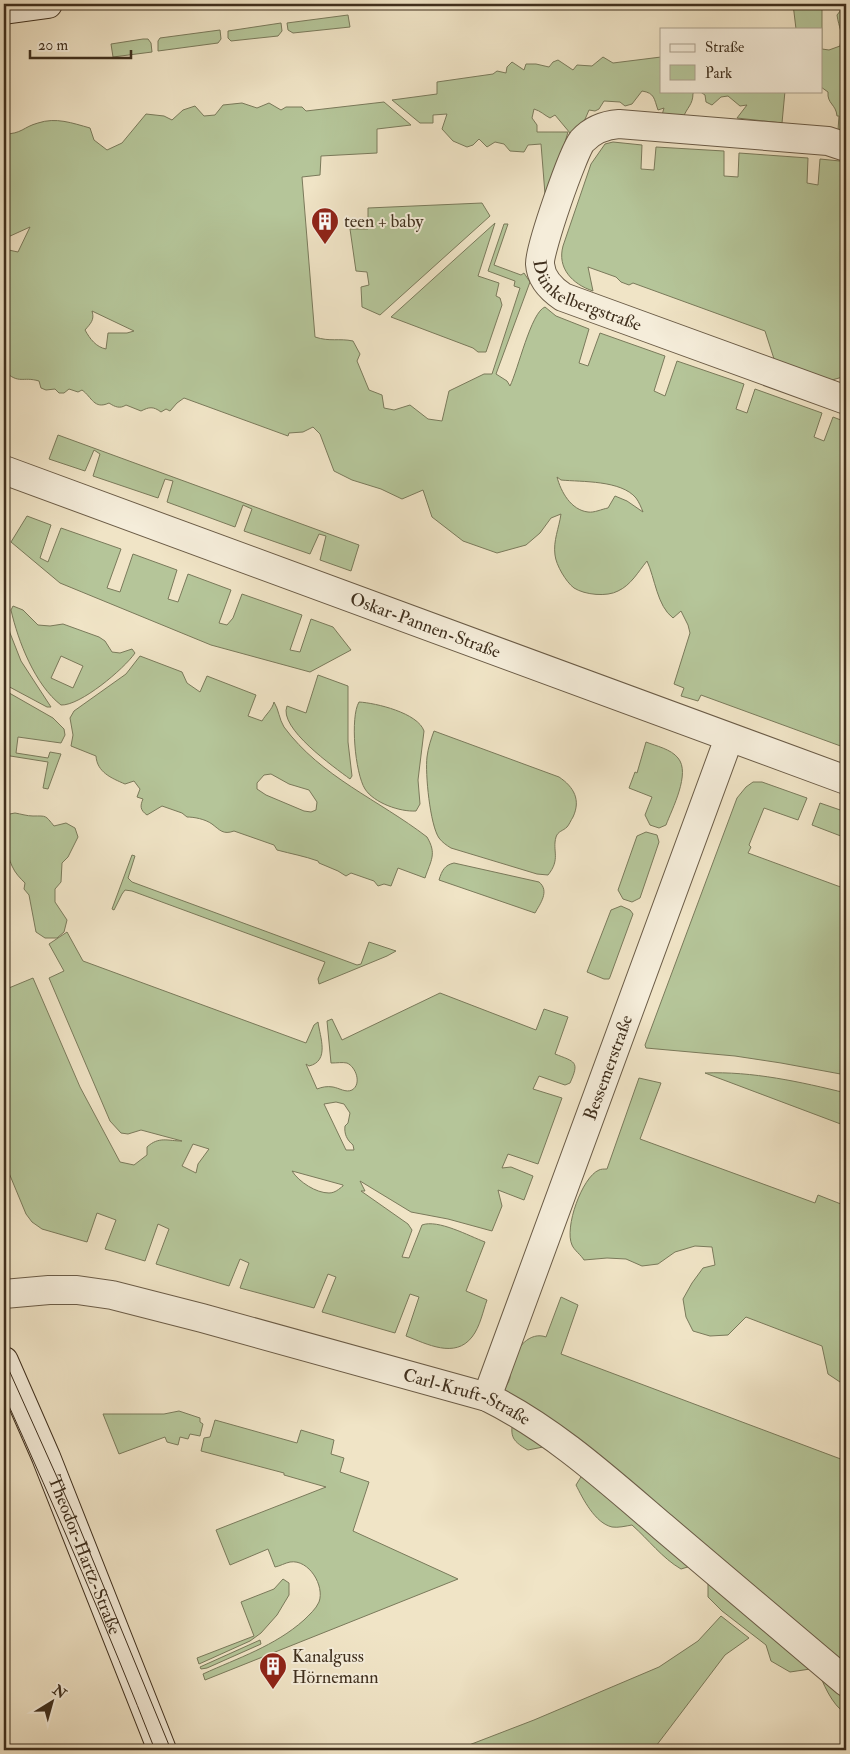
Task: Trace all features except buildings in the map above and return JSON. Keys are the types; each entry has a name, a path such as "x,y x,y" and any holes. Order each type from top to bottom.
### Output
{"street":[{"path":"4,10 48,4"},
{"name":"Dünkelbergstraße","path":"846,147 828,141 619,124 608,125 590,133 578,147 557,204 540,263 546,281 552,290 563,297 846,400"},
{"name":"Oskar-Pannen-Straße","path":"4,470 846,780"},
{"name":"Bessemerstraße","path":"486,1397 729,738"},
{"name":"Carl-Kruft-Straße","path":"4,1294 76,1290 112,1295 486,1397 526,1419 560,1442 636,1503 846,1682"},
{"name":"Theodor-Hartz-Straße","path":"4,1361 50,1466 162,1750"}],"green space":[{"path":"793,4 822,4 822,28 796,28"},
{"path":"841,4 846,4 846,133 838,130 839,116 837,116 829,99 828,92 822,88 822,49 829,50 840,46 841,33 837,15 841,10"},
{"path":"348,15 350,27 293,33 288,30 287,23"},
{"path":"281,23 282,31 278,36 231,41 228,38 228,31"},
{"path":"220,30 221,39 218,43 158,51 158,41 160,38"},
{"path":"148,39 151,43 152,52 113,57 111,44"},
{"path":"603,57 613,63 660,57 660,92 696,92 693,93 691,103 683,118 662,115 664,108 658,110 652,95 642,91 632,104 625,106 620,102 604,101 599,109 595,111 589,110 583,124 570,133 555,115 550,118 534,109 532,118 537,125 537,132 568,132 549,196 545,194 541,144 528,145 524,152 510,151 504,144 495,142 487,147 479,139 473,145 467,147 453,141 442,129 447,114 433,115 433,123 420,123 392,100 437,94 437,82 493,74 497,71 506,73 507,67 512,62 524,70 526,64 549,67 558,60 573,70 577,65 592,66"},
{"path":"700,92 785,92 782,123 737,118 747,105 740,106 728,96 721,97 712,105 706,102 705,95"},
{"path":"384,102 411,125 377,129 377,153 321,156 320,175 302,177 315,337 353,341 360,354 357,361 369,390 382,395 384,408 394,410 410,405 428,419 442,421 449,391 484,374 492,374 520,288 514,286 515,281 488,271 504,224 508,224 494,265 521,275 524,273 530,282 496,374 507,381 510,386 530,330 540,311 545,307 556,316 589,329 579,363 588,366 600,333 665,356 654,391 665,396 677,361 744,384 736,409 747,413 755,389 822,413 814,437 824,441 833,417 846,422 846,748 701,695 698,701 681,696 684,688 674,684 690,633 681,611 673,618 663,606 647,561 631,582 613,593 596,594 574,588 562,573 555,555 555,540 561,514 551,518 540,533 526,545 497,553 463,541 432,517 423,490 402,499 334,471 320,434 313,427 303,432 289,433 288,436 184,398 170,411 166,409 161,412 153,408 141,411 126,405 120,407 109,403 100,405 94,402 82,390 78,392 69,389 64,393 59,393 55,389 46,390 41,388 39,381 14,378 4,371 4,249 18,252 30,227 8,237 4,242 4,134 19,132 45,121 64,121 90,128 94,140 107,150 122,143 146,114 164,116 172,120 183,110 195,106 204,116 215,115 223,105 242,103 257,108 269,103 281,110 286,107 302,107 306,111","holes":["92,311 134,331 108,333 106,349 99,346 85,330 92,319","557,477 561,480 601,483 621,488 636,498 643,512 627,501 615,496 608,508 593,512 582,511 568,499 561,489"]},
{"path":"613,142 642,145 641,169 654,170 656,147 724,151 724,176 738,177 739,153 808,158 807,183 818,185 820,159 840,161 846,166 846,376 832,380 823,379 775,362 765,331 633,283 629,285 621,282 616,277 588,267 593,291 579,284 568,274 562,261 563,246 591,164 605,144"},
{"path":"482,203 490,216 380,315 362,307 361,287 369,285 367,272 356,271 350,229 368,229 368,208"},
{"path":"495,223 478,276 499,283 496,296 500,298 502,305 486,352 478,352 473,348 391,317"},
{"path":"58,435 359,545 351,571 320,560 326,536 319,534 310,554 244,531 252,509 243,505 235,527 167,502 173,481 165,479 158,498 93,476 100,454 94,450 85,471 49,459"},
{"path":"27,516 51,525 40,558 48,562 61,528 121,549 107,588 120,592 133,554 177,570 168,599 178,602 188,574 231,590 219,623 227,625 233,618 242,594 302,615 290,650 300,652 311,619 333,627 351,650 310,672 211,645 60,583 11,542"},
{"path":"13,606 23,610 38,625 63,624 99,637 105,641 112,652 120,653 132,649 135,653 112,677 90,693 79,700 61,705 43,686 29,662 18,635 11,610","holes":["61,656 83,666 73,688 51,678"]},
{"path":"4,607 10,633 21,661 51,707 47,707 4,684"},
{"path":"140,656 182,672 187,683 200,692 207,676 256,695 248,716 262,721 274,702 284,727 315,760 351,787 427,837 432,853 425,878 398,868 391,886 384,884 378,886 374,881 351,873 346,876 318,861 277,850 274,845 234,831 224,832 206,821 187,817 182,813 162,806 147,815 141,808 143,799 137,797 140,789 134,781 125,784 110,777 99,766 96,756 71,746 73,735 70,718 74,711 126,674","holes":["271,774 289,784 309,790 317,802 316,810 311,812 304,811 266,795 257,789 257,783 264,775"]},
{"path":"318,675 348,686 348,742 352,776 350,779 299,736 286,715 287,706 306,713"},
{"path":"4,690 53,718 64,729 65,735 61,743 18,737 16,753 48,758 50,752 61,754 48,789 43,788 48,762 4,755"},
{"path":"359,702 375,704 405,714 414,719 424,731 418,780 420,804 416,811 388,806 369,794 365,789 356,758 354,732 356,709"},
{"path":"434,731 559,777 569,785 575,794 575,811 568,826 559,832 556,837 555,860 548,875 537,874 451,848 439,838 433,822 427,775 427,754"},
{"path":"646,742 671,752 678,758 681,765 681,782 676,801 666,825 659,828 650,825 645,815 652,797 629,788 635,772 637,773"},
{"path":"753,782 762,782 807,798 798,820 764,808 749,845 751,847 748,853 846,889 846,1075 735,1056 646,1048 645,1045 737,798"},
{"path":"820,803 846,812 846,838 812,825"},
{"path":"15,813 28,816 43,816 54,826 66,823 75,828 78,837 68,857 62,863 61,882 55,889 55,902 67,920 64,932 57,938 45,938 36,932 29,895 24,889 25,883 15,871 4,851 4,815"},
{"path":"646,832 657,835 659,842 640,898 632,902 623,899 618,890 637,836"},
{"path":"132,855 135,856 128,878 132,882 357,965 361,964 369,942 396,951 319,984 318,979 325,962 132,891 125,890 114,910 112,909"},
{"path":"454,863 539,882 544,889 541,902 535,913 439,880 444,868"},
{"path":"621,906 630,910 633,914 610,977 609,979 604,979 587,972 611,910"},
{"path":"67,932 83,961 306,1043 314,1025 318,1022 322,1041 322,1054 315,1063 309,1066 306,1064 317,1089 331,1087 350,1091 357,1084 357,1076 350,1065 347,1063 331,1063 327,1021 332,1019 342,1040 440,993 536,1030 544,1009 568,1017 555,1054 574,1063 575,1070 573,1076 570,1083 565,1085 539,1076 533,1089 562,1098 538,1164 508,1154 502,1168 511,1167 533,1176 524,1200 498,1190 502,1206 492,1231 448,1219 411,1212 360,1181 365,1191 361,1191 408,1224 412,1230 402,1257 409,1258 422,1225 436,1224 445,1226 485,1242 466,1291 487,1300 479,1324 472,1337 465,1344 457,1347 441,1348 406,1336 419,1297 410,1294 395,1333 322,1312 336,1277 328,1274 314,1308 240,1288 249,1263 240,1259 229,1286 156,1264 169,1229 158,1224 145,1261 105,1249 116,1220 97,1213 87,1242 42,1229 32,1222 26,1214 4,1161 4,990 33,978 80,1087 120,1162 134,1165 147,1155 147,1147 156,1141 182,1141 141,1130 128,1134 121,1133 110,1121 49,978 64,971 49,944","holes":["336,1102 344,1104 350,1113 348,1123 345,1126 345,1132 354,1150 346,1150 324,1104","193,1144 209,1149 198,1164 196,1173 182,1166","292,1171 343,1186 337,1191 324,1193 308,1186"]},
{"path":"705,1073 741,1074 794,1081 846,1093 846,1126"},
{"path":"639,1078 661,1083 640,1139 815,1203 818,1195 846,1206 846,1386 828,1374 822,1346 746,1317 728,1335 710,1336 693,1331 686,1317 683,1299 703,1268 715,1265 712,1247 695,1246 675,1252 658,1264 642,1266 626,1259 584,1260 573,1247 570,1227 576,1204 586,1182 600,1170 607,1169"},
{"path":"561,1297 578,1305 561,1354 846,1461 846,1714 832,1699 817,1668 790,1672 771,1661 766,1645 722,1611 708,1597 708,1583 701,1563 681,1569 674,1565 632,1525 612,1527 606,1525 590,1510 576,1485 584,1472 543,1447 528,1450 515,1440 512,1432 514,1415 509,1408 504,1389 510,1378 511,1363 516,1352 524,1342 534,1336 546,1337"},
{"path":"179,1411 200,1418 200,1422 203,1424 200,1436 190,1434 188,1439 180,1437 178,1445 167,1442 165,1437 119,1454 103,1414 164,1414"},
{"path":"215,1420 297,1443 301,1430 334,1440 331,1454 344,1458 340,1472 369,1482 353,1531 458,1579 205,1680 203,1674 256,1651 293,1629 314,1609 319,1602 320,1596 320,1589 309,1569 297,1562 290,1562 275,1567 268,1549 230,1565 216,1530 326,1487 284,1475 284,1473 201,1451 204,1438 210,1437"},
{"path":"283,1579 289,1583 289,1595 277,1615 261,1633 250,1641 199,1664 197,1658 254,1636 241,1602 274,1589"},
{"path":"721,1616 749,1638 725,1655 653,1750 456,1750 534,1720 659,1667 698,1641"},
{"path":"260,1640 261,1644 207,1668 201,1669 200,1667"}],"tram line":[{"path":"4,1359 78,1524 171,1750"},
{"path":"4,1395 82,1571 155,1750"}],"place":[{"name":"teen + baby","path":"325,245"},
{"name":"Kanalguss Hörnemann","path":"273,1690"}]}
